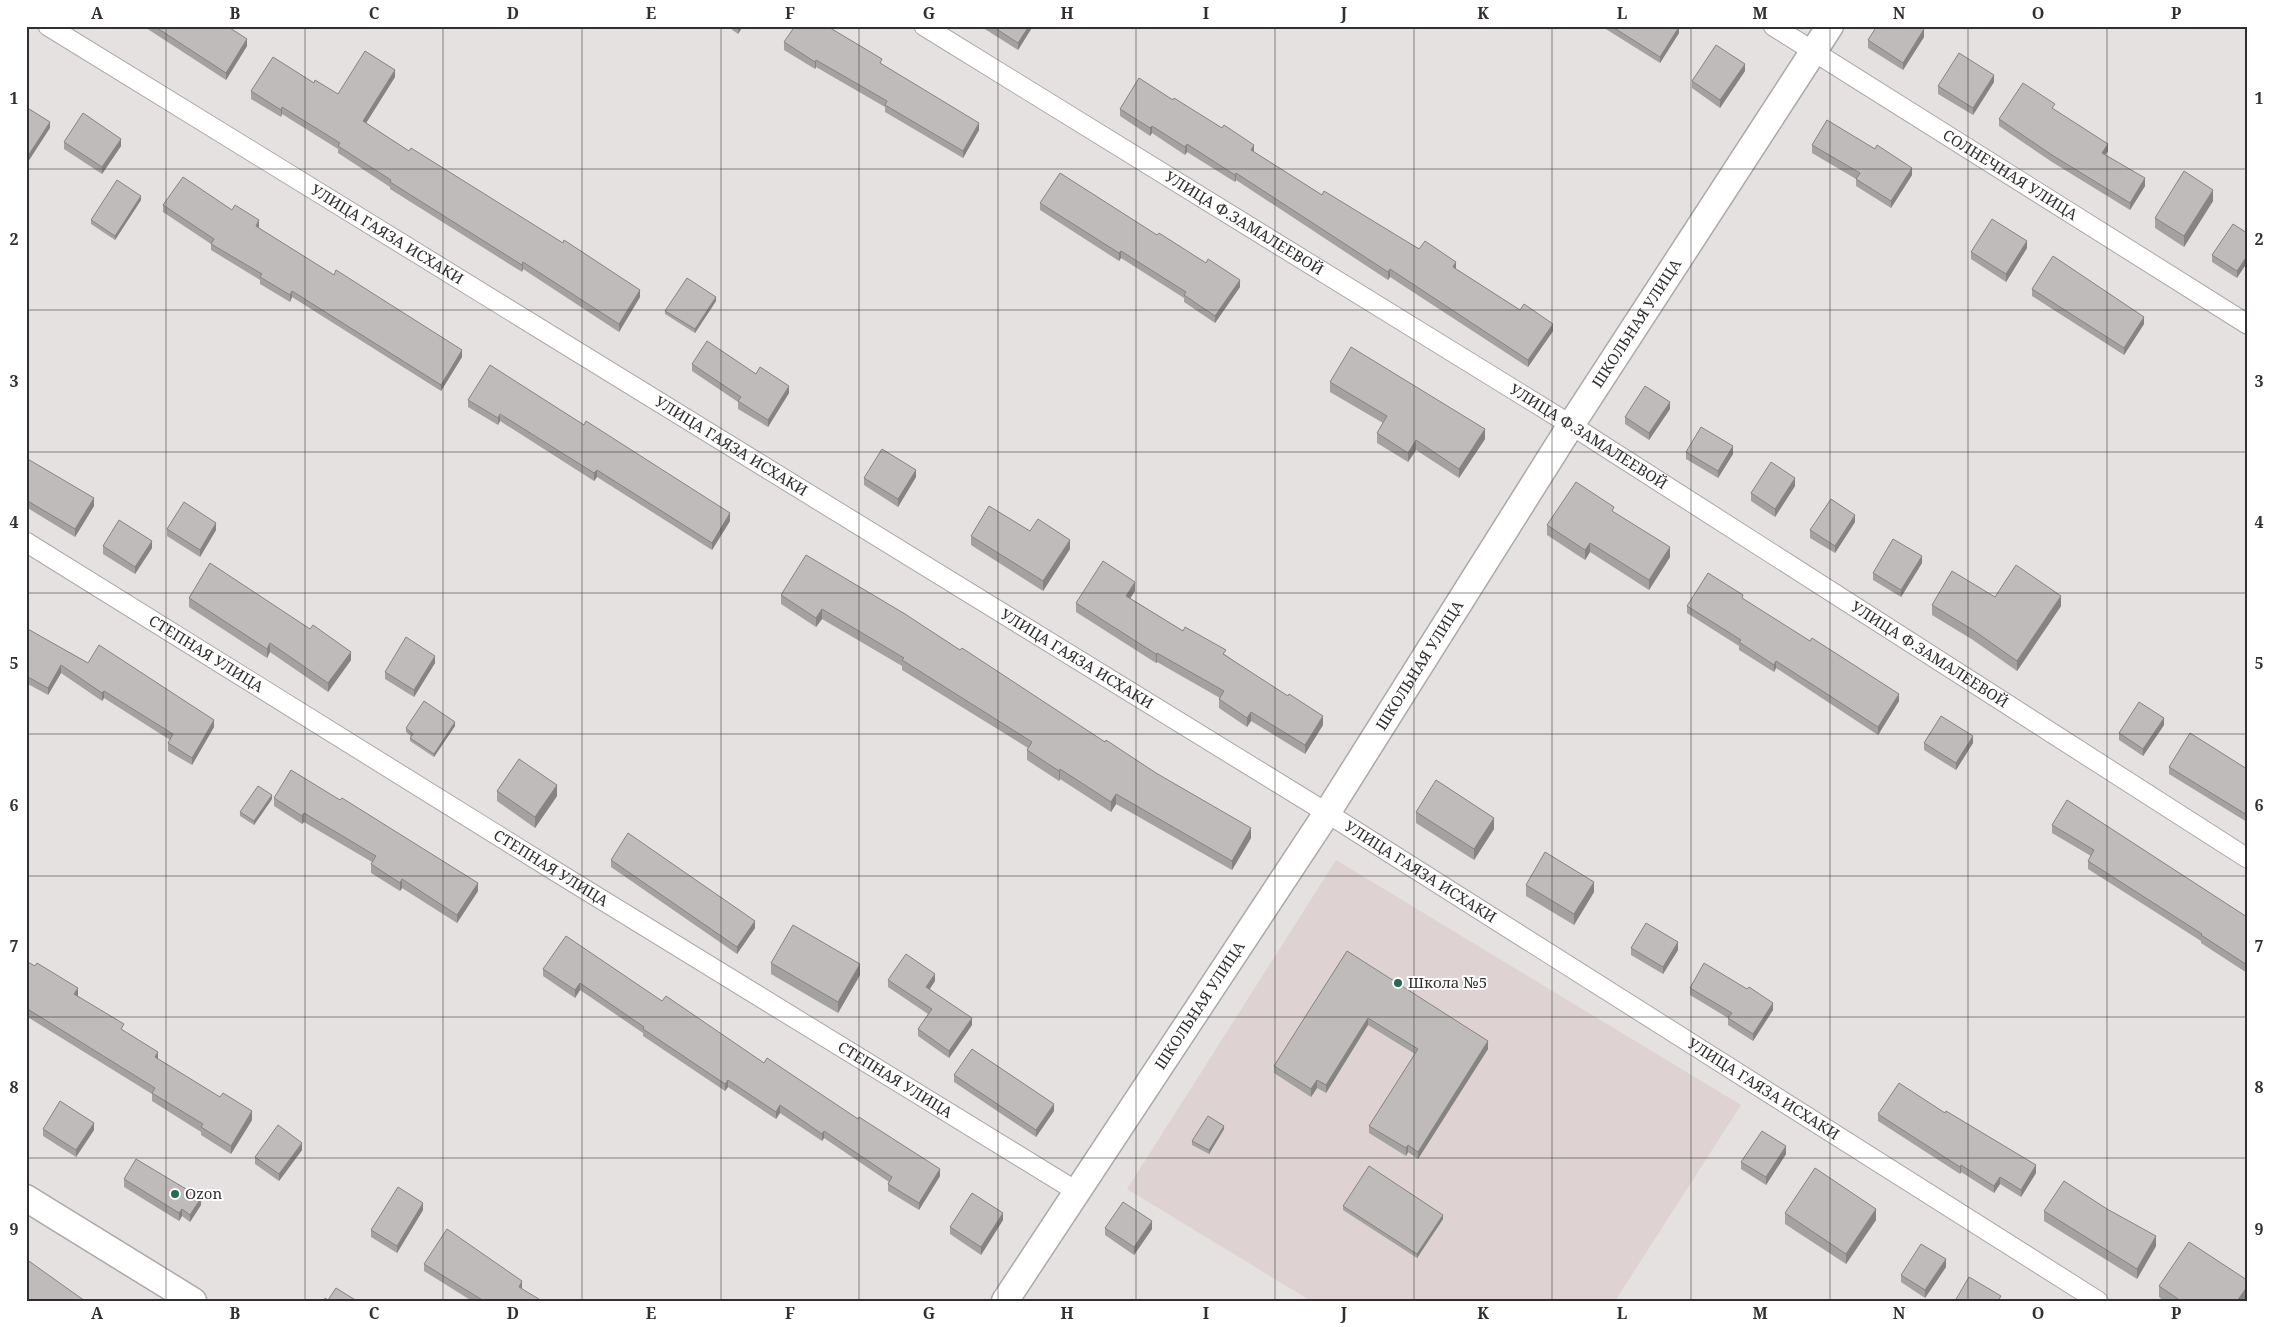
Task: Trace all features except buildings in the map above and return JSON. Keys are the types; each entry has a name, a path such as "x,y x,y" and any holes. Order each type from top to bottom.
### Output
{"street":[{"name":"УЛИЦА ГАЯЗА ИСХАКИ","path":"48,26 1327,813 2098,1301"},
{"name":"УЛИЦА Ф.ЗАМАЛЕЕВОЙ","path":"924,26 1571,425 2247,858"},
{"name":"СОЛНЕЧНАЯ УЛИЦА","path":"1772,26 2247,324"},
{"name":"ШКОЛЬНАЯ УЛИЦА","path":"1005,1301 1327,813 1571,425 1830,26"},
{"name":"СТЕПНАЯ УЛИЦА","path":"26,542 546,866 1076,1192"},
{"path":"26,1198 193,1301"}],"shaded area":[{"name":"Школа №5","path":"1336,860 1741,1105 1615,1301 1311,1301 1127,1189"}],"place":[{"name":"Школа №5","path":"1398,983"},
{"name":"Ozon","path":"175,1194"}]}
